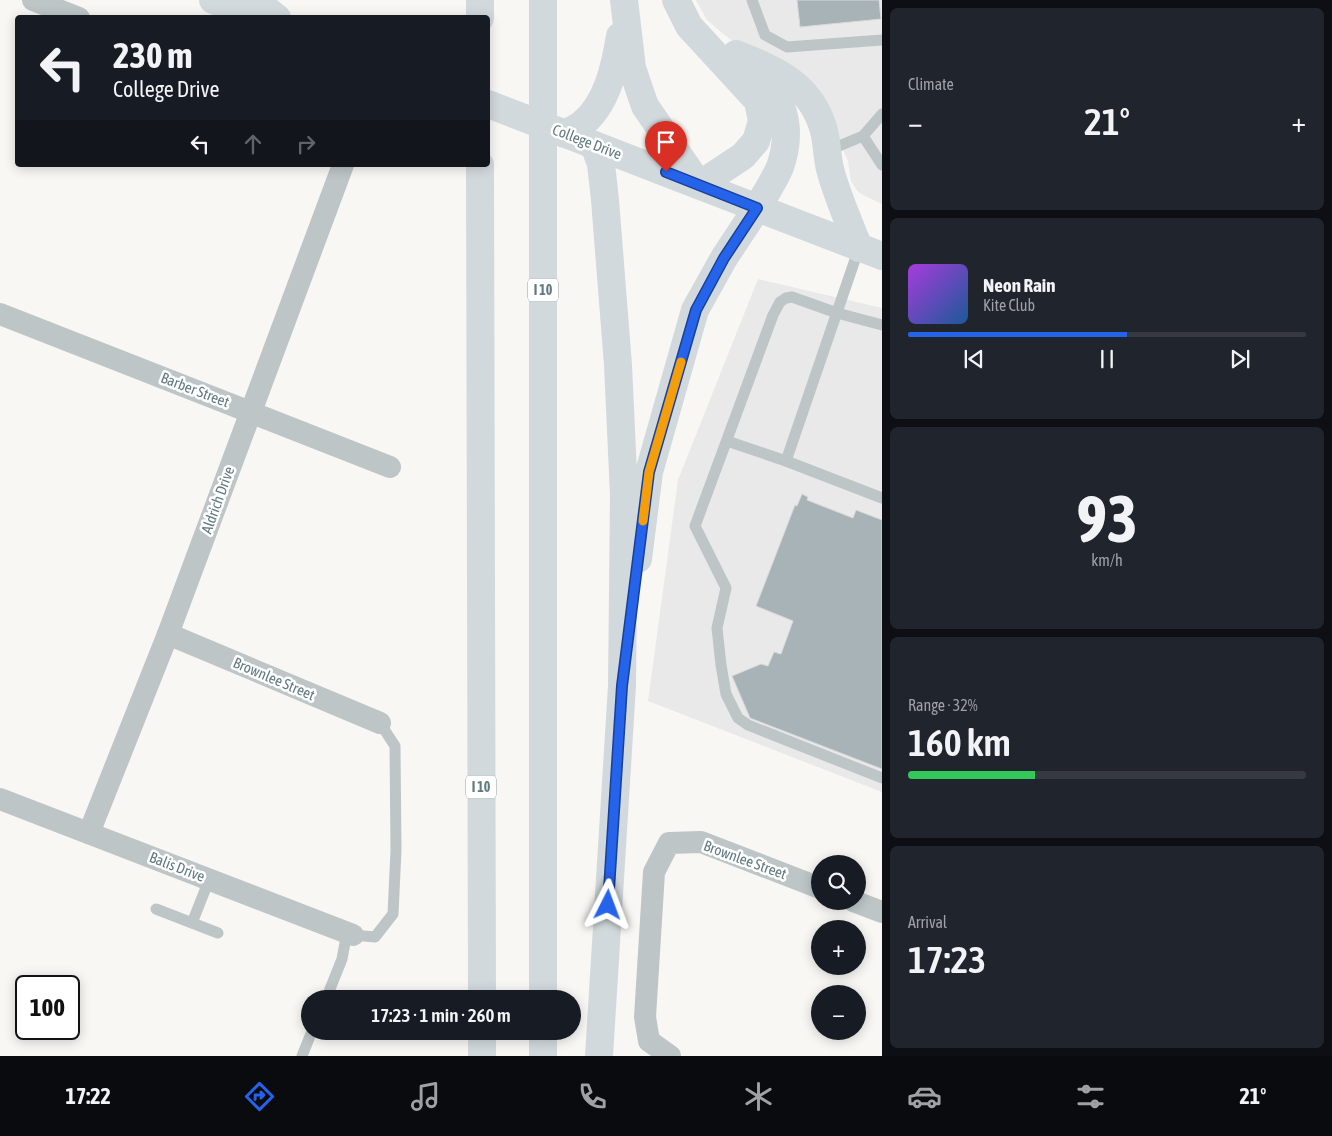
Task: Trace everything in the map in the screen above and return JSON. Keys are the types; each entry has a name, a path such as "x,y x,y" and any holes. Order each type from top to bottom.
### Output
{"main road":[{"path":"213,0 251,15"},
{"path":"254,0 274,15"},
{"path":"480,0 480,15"},
{"name":"I 10","path":"543,0 543,990"},
{"path":"565,134 581,125 589,117 605,92 616,58 624,0"},
{"path":"624,0 632,68 645,106 699,185 743,156 756,141 762,121 758,101 689,26 676,0"},
{"path":"709,46 736,54 775,71 800,88 821,120 834,182 871,252"},
{"path":"622,686 649,472 696,310 724,258 757,208 779,168 784,151 785,117 778,98 761,75 736,54"},
{"name":"College Drive","path":"490,105 871,252"},
{"path":"594,145 601,164 605,200 618,365 624,495 622,686 599,1056"},
{"name":"I 10","path":"480,167 482,990"},
{"path":"482,1040 482,1056"},
{"path":"543,1040 543,1056"}],"street":[{"path":"33,0 71,15"},
{"name":"Aldrich Drive","path":"89,833 168,634 342,167"},
{"name":"Barber Street","path":"0,314 390,467"},
{"name":"Brownlee Street","path":"168,634 380,723"},
{"name":"Balis Drive","path":"0,799 350,933"},
{"name":"Brownlee Street","path":"670,1056 649,1041 645,1017 654,872 669,844 701,842 811,885"},
{"path":"866,906 882,912"}],"lane":[{"path":"752,0 765,35 787,47 882,40"},
{"path":"827,151 863,136 882,114"},
{"path":"863,136 882,164"},
{"path":"786,461 837,313 871,252"},
{"path":"882,325 837,313 792,297 780,302 773,315 695,526 726,588 717,628 726,694 738,718 748,725 882,778"},
{"path":"727,440 882,498"},
{"path":"330,990 350,933 375,936 393,914 396,850 395,746 380,723"},
{"path":"192,923 209,880"},
{"path":"156,909 218,934"},
{"path":"302,1056 308,1040"}],"shaded area":[{"path":"696,0 882,0 882,204 861,194 851,181 848,161 827,114 707,20"},
{"path":"758,279 882,308 882,792 648,701 678,480"}],"building":[{"path":"797,0 879,0 881,19 800,27"},
{"path":"802,494 808,497 807,500 853,518 856,510 882,520 882,769 750,718 732,676 761,664 768,666 774,652 781,654 793,621 756,606 795,505 797,506"}],"slow traffic":[{"path":"643,521 649,472 681,362"}],"route":[{"path":"608,905 622,686 649,472 696,310 724,258 757,208 666,172"}]}
